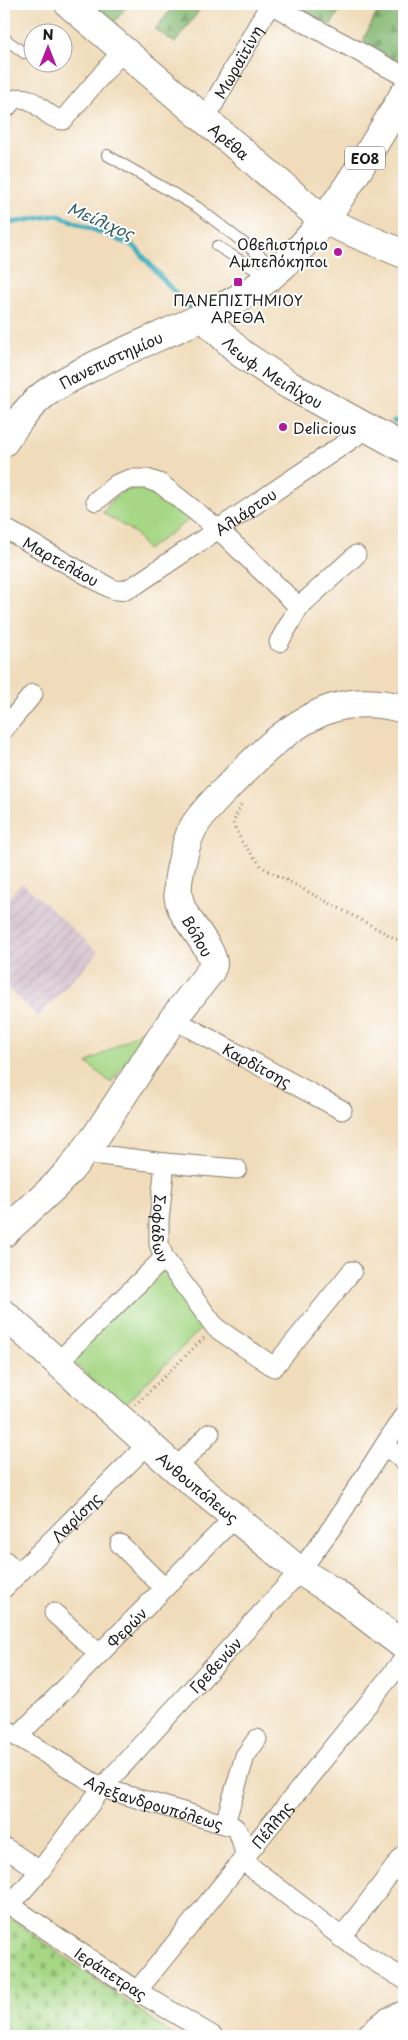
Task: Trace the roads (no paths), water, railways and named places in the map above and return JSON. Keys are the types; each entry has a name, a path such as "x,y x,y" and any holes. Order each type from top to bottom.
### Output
{"street":[{"path":"270,4 404,76"},
{"name":"Μωραϊτίνη","path":"205,119 270,4"},
{"name":"Αρέθα","path":"78,7 123,50 323,220 404,254"},
{"path":"4,110 13,100 27,99 57,119 63,120 123,50"},
{"name":"Πανεπιστημίου","path":"4,442 27,410 53,388 120,353 230,303 272,273 296,251 323,220 354,175 404,94"},
{"name":"Λεωφ. Μειλίχου","path":"202,316 242,354 289,385 404,448"},
{"name":"Αλιάρτου","path":"121,592 137,584 368,428"},
{"path":"96,501 112,488 137,478 148,479 164,486 218,530 299,607"},
{"name":"Μαρτελάου","path":"4,528 110,588 121,592"},
{"path":"279,642 299,607 356,555"},
{"path":"4,729 33,694"},
{"name":"Βόλου","path":"4,1233 54,1187 84,1153 173,1019 210,972 213,965 211,955 187,918 178,897 179,874 185,851 198,820 234,781 269,748 293,729 317,714 335,707 366,702 404,709"},
{"name":"Καρδίτσης","path":"173,1019 342,1110"},
{"path":"84,1153 165,1164 237,1169"},
{"name":"Σοφάδων","path":"165,1164 159,1221 159,1244 164,1258 216,1328 274,1367 352,1271"},
{"path":"58,1362 164,1258"},
{"name":"Ανθουπόλεως","path":"4,1314 176,1469 300,1571 334,1592 404,1646"},
{"name":"Γρεβενών","path":"10,1905 40,1871 102,1788 300,1571 333,1526 404,1415"},
{"path":"176,1469 210,1433"},
{"name":"Λαρίσης","path":"4,1588 148,1445"},
{"path":"385,1445 404,1461"},
{"name":"Φερών","path":"10,1732 99,1654 235,1517"},
{"path":"120,1544 164,1588"},
{"path":"4,1560 18,1573"},
{"path":"54,1613 99,1654"},
{"name":"Πέλλης","path":"137,1990 404,1659"},
{"name":"Αλεξανδρουπόλεως","path":"10,1732 102,1788 234,1827 238,1832 249,1865 341,1938 382,1967 404,1979"},
{"path":"225,1823 245,1756 257,1739"},
{"path":"4,1847 40,1871"},
{"path":"341,1938 404,1855"},
{"name":"Ιεράπετρας","path":"10,1905 137,1990 213,2036"},
{"path":"371,2036 388,2022 404,2015"}],"lane":[{"path":"4,38 22,52"},
{"path":"107,155 198,207 272,273"},
{"path":"217,246 272,273"}],"waterway":[{"name":"Μείλιχος","path":"4,224 57,215 134,246 193,310"},
{"name":"Μείλιχος","path":"394,421 404,424"}],"place":[{"name":"Οβελιστήριο Αμπελόκηποι","path":"338,252"},
{"name":"ΠΑΝΕΠΙΣΤΗΜΙΟΥ ΑΡΕΘΑ","path":"238,282"},
{"name":"Delicious","path":"283,427"}]}
